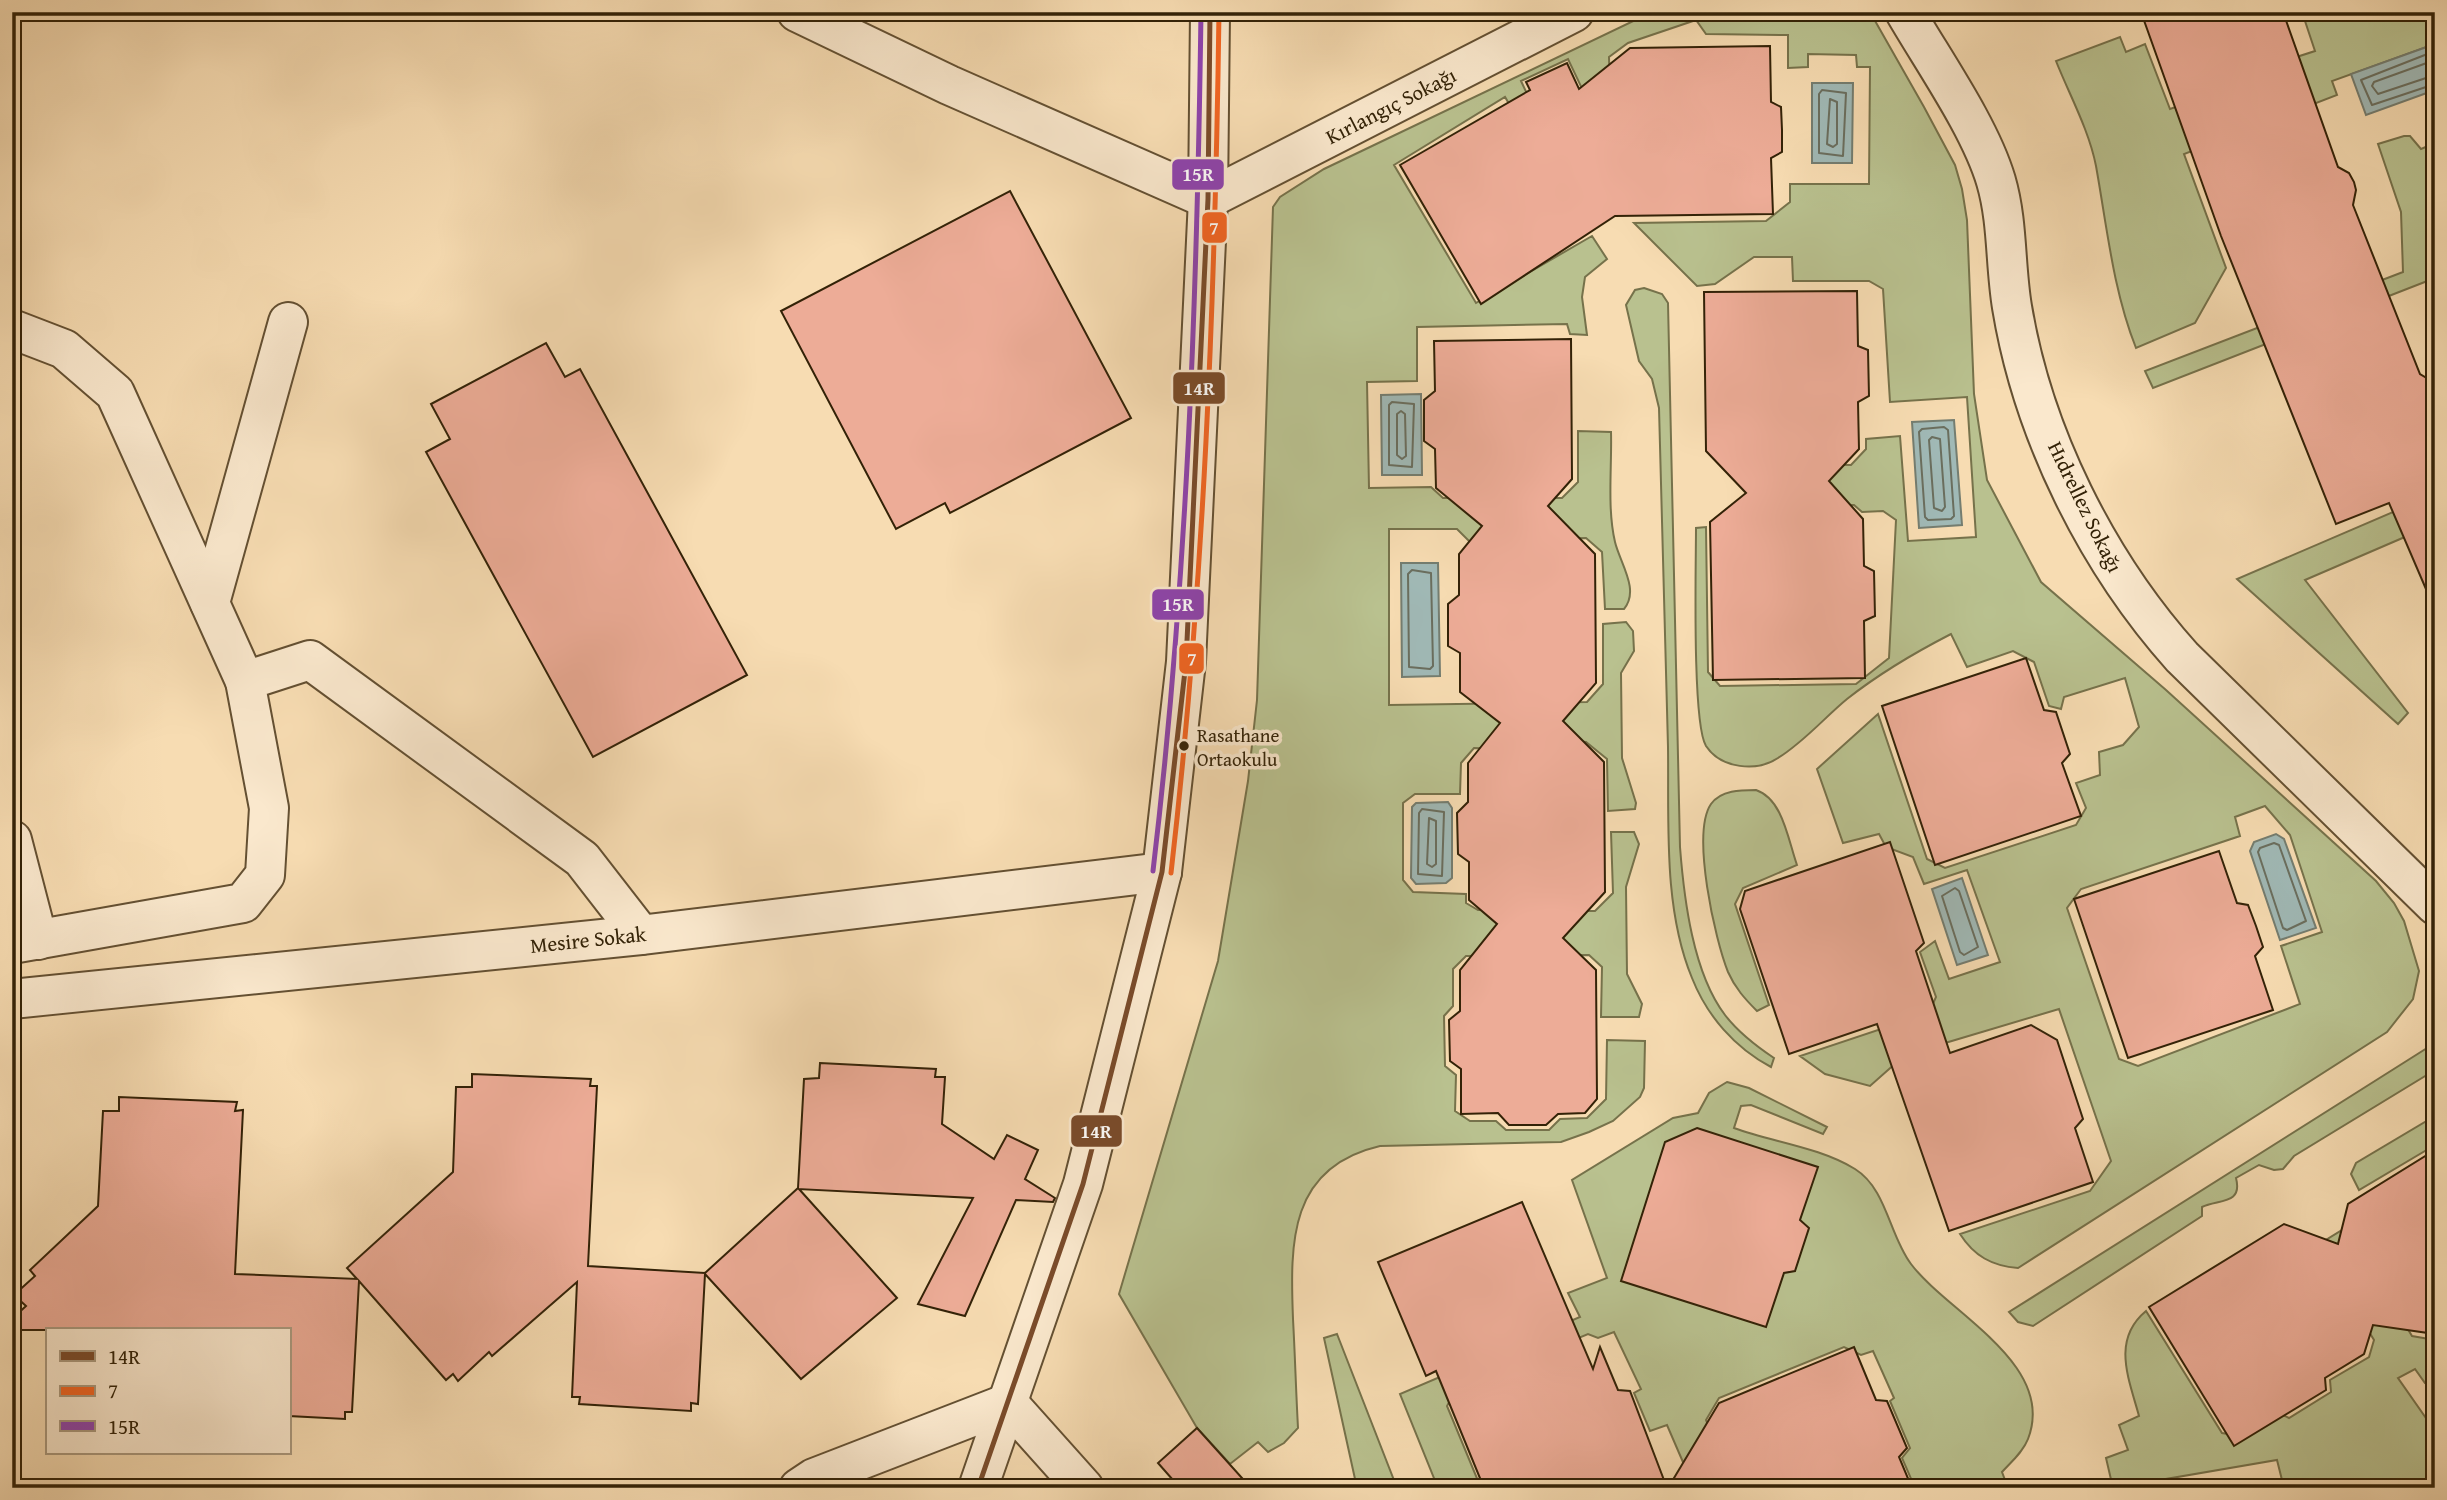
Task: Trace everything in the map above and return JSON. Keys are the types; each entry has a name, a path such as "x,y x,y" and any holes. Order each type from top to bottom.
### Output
{"street":[{"path":"797,12 949,85 1208,199"},
{"path":"978,1488 1083,1184 1162,872 1186,662 1208,199 1210,12"},
{"name":"Kırlangıç Sokağı","path":"1208,199 1574,12"},
{"name":"Hıdrellez Sokağı","path":"1905,12 1979,141 1996,180 2008,247 2012,305 2036,401 2068,481 2121,581 2147,618 2182,657 2435,905"},
{"path":"210,603 288,322"},
{"path":"12,329 64,349 115,393 245,681 269,808 265,874 243,903 25,942 12,840"},
{"path":"245,681 310,660 582,859 641,935"},
{"name":"Mesire Sokak","path":"12,999 641,935 1162,872"},
{"path":"799,1488 814,1478 1008,1403"},
{"path":"1008,1403 1084,1488"}],"green space":[{"path":"1652,12 1870,12 1955,165 1967,220 1974,394 1987,480 2041,582 2166,690 2376,881 2394,903 2404,921 2419,971 2413,999 2387,1032 2018,1268 1992,1262 1971,1248 1960,1234 2090,1191 2111,1161 2059,1009 1905,1055 1870,1086 1825,1074 1800,1056 1929,1013 1936,997 1920,952 1935,941 1949,979 2000,962 1967,870 1924,884 1913,857 1886,847 1879,834 1843,843 1817,769 1878,714 1927,859 1945,868 2076,825 2086,808 2076,783 2100,775 2099,752 2123,745 2139,727 2125,678 2064,697 2061,709 2049,706 2034,662 2013,651 1967,667 1951,634 1872,681 1778,758 1760,765 1740,766 1721,760 1713,754 1706,746 1699,707 1696,528 1706,527 1708,672 1720,686 1856,684 1889,658 1896,520 1883,511 1862,512 1854,505 1798,506 1798,464 1851,465 1866,449 1866,439 1900,436 1908,541 1976,537 1967,397 1890,402 1883,289 1869,281 1793,281 1792,257 1754,257 1715,284 1697,286 1634,223 1766,221 1790,202 1790,184 1869,184 1870,67 1857,67 1856,55 1808,54 1808,67 1788,68 1788,35 1706,34 1696,20 1628,43 1609,57 1611,134 1605,137 1568,59 1521,81 1557,157 1544,163 1505,97 1394,165 1476,303 1592,236 1607,259 1585,277 1582,297 1587,335 1570,334 1567,324 1417,327 1417,381 1367,382 1369,488 1431,487 1443,498 1562,498 1578,482 1578,431 1611,432 1610,501 1613,529 1630,585 1628,602 1624,609 1605,609 1602,552 1586,538 1469,541 1457,529 1389,529 1389,705 1587,702 1603,684 1603,624 1626,622 1633,631 1634,651 1621,673 1622,758 1636,803 1635,809 1608,811 1607,759 1586,742 1560,740 1505,749 1474,748 1461,763 1460,794 1415,794 1403,803 1403,880 1413,892 1466,894 1466,903 1478,910 1595,911 1613,893 1611,832 1634,832 1639,844 1626,887 1627,974 1642,1004 1639,1017 1601,1017 1602,967 1589,955 1466,956 1453,969 1453,1006 1444,1016 1445,1066 1456,1075 1455,1111 1470,1121 1496,1121 1506,1130 1549,1130 1560,1119 1587,1118 1606,1099 1607,1040 1645,1041 1644,1088 1640,1097 1613,1121 1561,1142 1380,1146 1350,1156 1328,1171 1312,1190 1301,1212 1295,1236 1292,1290 1298,1428 1284,1443 1268,1452 1258,1442 1230,1464 1197,1428 1119,1294 1218,961 1248,781 1257,700 1273,207 1280,197 1324,169","holes":["2265,806 2290,835 2322,932 2281,946 2300,1004 2138,1066 2119,1059 2067,908 2081,889 2240,836 2235,817"]},
{"path":"2302,12 2435,12 2435,44 2332,81 2337,95 2184,154 2226,268 2195,323 2136,348 2116,281 2093,153 2056,61 2120,37 2126,52 2145,44 2170,109 2236,86 2235,77 2315,51"},
{"path":"2410,136 2421,149 2435,143 2435,278 2153,388 2145,371 2403,272 2401,212 2378,144"},
{"path":"1644,288 1662,294 1668,303 1680,847 1684,889 1698,957 1714,998 1736,1027 1774,1058 1771,1067 1734,1041 1714,1018 1692,978 1676,923 1668,835 1659,408 1652,379 1639,361 1626,305 1635,290"},
{"path":"2435,494 2435,524 2305,580 2408,713 2398,724 2237,579"},
{"path":"1756,790 1773,802 1778,811 1797,865 1743,888 1735,904 1769,1005 1757,1011 1734,983 1723,957 1707,887 1703,838 1705,818 1715,799 1732,792"},
{"path":"2435,1043 2435,1070 2294,1156 2283,1169 2274,1170 2259,1165 2236,1178 2237,1187 2233,1197 2202,1207 2202,1216 2033,1326 2018,1322 2009,1312"},
{"path":"1727,1082 1749,1088 1827,1127 1823,1134 1751,1105 1741,1106 1734,1128 1826,1155 1855,1169 1866,1178 1881,1200 1897,1240 1911,1264 1928,1283 1994,1342 2013,1364 2027,1387 2033,1412 2026,1444 2002,1472 2008,1488 1915,1488 1902,1458 1910,1448 1890,1401 1894,1398 1873,1351 1861,1355 1844,1347 1719,1398 1706,1420 1735,1488 1661,1488 1689,1476 1667,1425 1650,1431 1634,1393 1641,1389 1614,1332 1598,1338 1588,1334 1457,1388 1447,1406 1481,1488 1438,1488 1400,1394 1580,1317 1568,1293 1607,1278 1572,1180 1673,1118 1698,1113 1709,1093"},
{"path":"2435,1116 2435,1145 2359,1190 2351,1174 2356,1163"},
{"path":"2347,1227 2412,1336 2429,1339 2435,1336 2435,1385 2425,1383 2415,1369 2398,1378 2435,1431 2435,1488 2284,1488 2277,1460 2113,1488 2106,1458 2128,1450 2119,1425 2139,1416 2128,1374 2126,1347 2135,1322 2146,1311 2222,1433 2240,1436 2277,1412 2289,1418 2331,1392 2330,1380 2369,1357 2374,1340 2316,1246"},
{"path":"1337,1334 1397,1488 1357,1488 1324,1338"}],"water":[{"path":"2435,44 2435,90 2366,115 2351,74"},
{"path":"1812,83 1853,83 1852,163 1812,163"},
{"path":"1421,394 1422,475 1382,475 1381,395"},
{"path":"1954,420 1962,525 1919,528 1912,422"},
{"path":"1401,563 1438,563 1440,676 1402,677"},
{"path":"1448,802 1452,808 1452,878 1446,883 1416,884 1411,878 1412,807 1416,803"},
{"path":"2276,834 2284,839 2316,928 2280,940 2250,851 2254,842"},
{"path":"1962,878 1988,955 1957,965 1932,889"}],"building":[{"path":"2141,12 2283,12 2338,167 2349,173 2354,182 2356,190 2353,205 2420,374 2435,383 2435,610 2389,503 2336,524 2221,236"},
{"path":"1770,46 1771,102 1781,107 1782,130 1782,152 1771,158 1773,214 1615,216 1481,304 1400,165 1530,90 1526,82 1567,63 1579,89 1630,48"},
{"path":"1010,191 1131,418 950,513 945,503 896,529 781,311"},
{"path":"1857,291 1858,346 1868,350 1869,396 1858,402 1859,449 1829,481 1863,519 1864,566 1874,571 1875,616 1864,621 1865,678 1713,680 1710,522 1746,493 1706,451 1704,292"},
{"path":"1571,339 1572,479 1548,506 1595,554 1596,683 1563,721 1604,762 1605,892 1563,938 1596,970 1597,1099 1585,1113 1558,1114 1546,1125 1509,1125 1498,1113 1461,1114 1461,1069 1450,1061 1449,1020 1460,1011 1460,970 1497,924 1469,900 1469,862 1458,854 1457,813 1468,802 1468,763 1500,723 1460,692 1460,653 1448,646 1448,604 1459,595 1459,554 1482,526 1436,488 1435,449 1424,441 1424,400 1435,391 1434,341"},
{"path":"546,343 565,377 580,369 747,675 593,757 426,452 450,439 431,404"},
{"path":"2026,658 2044,710 2056,712 2070,754 2062,763 2081,816 1935,865 1882,706"},
{"path":"1890,842 1924,943 1916,951 1950,1053 2031,1025 2057,1040 2083,1119 2075,1128 2093,1182 1949,1231 1877,1024 1789,1054 1740,909 1745,891"},
{"path":"2219,851 2237,903 2248,905 2256,926 2263,947 2255,956 2273,1010 2128,1058 2074,899"},
{"path":"820,1063 936,1069 935,1077 945,1077 942,1124 994,1159 1007,1135 1038,1150 1025,1179 1055,1198 1053,1202 1016,1200 965,1316 918,1304 973,1198 799,1189 897,1298 801,1379 705,1274 698,1404 691,1403 691,1411 579,1404 580,1397 572,1397 577,1282 492,1356 489,1352 458,1381 453,1374 446,1380 359,1281 352,1412 345,1412 345,1419 290,1416 290,1328 12,1330 12,1319 26,1306 14,1295 35,1276 30,1270 98,1206 103,1111 119,1111 119,1097 237,1102 235,1111 243,1110 235,1274 357,1279 347,1268 453,1172 456,1087 472,1087 472,1074 591,1079 590,1086 597,1086 588,1266 705,1273 798,1188 804,1079 819,1078"},
{"path":"1697,1128 1818,1167 1800,1220 1809,1228 1795,1271 1784,1273 1766,1327 1621,1281 1665,1142"},
{"path":"2435,1150 2435,1334 2373,1325 2364,1354 2325,1378 2326,1390 2234,1446 2149,1307 2284,1224 2338,1244 2348,1204"},
{"path":"1522,1202 1593,1369 1600,1347 1618,1390 1630,1391 1667,1488 1484,1488 1436,1371 1426,1376 1378,1262"},
{"path":"1854,1347 1876,1400 1887,1401 1907,1448 1899,1457 1912,1488 1668,1488 1719,1403"},
{"path":"1197,1428 1251,1488 1180,1488 1158,1463"}],"transit line":[{"name":"15R","path":"1153,871 1174,657 1188,442 1197,228 1201,12"},
{"name":"14R","path":"978,1488 1083,1184 1162,872 1186,662 1208,199 1210,12"},
{"name":"7","path":"1171,873 1200,551 1211,336 1219,12"}],"place":[{"name":"Rasathane Ortaokulu","path":"1184,746"}]}
